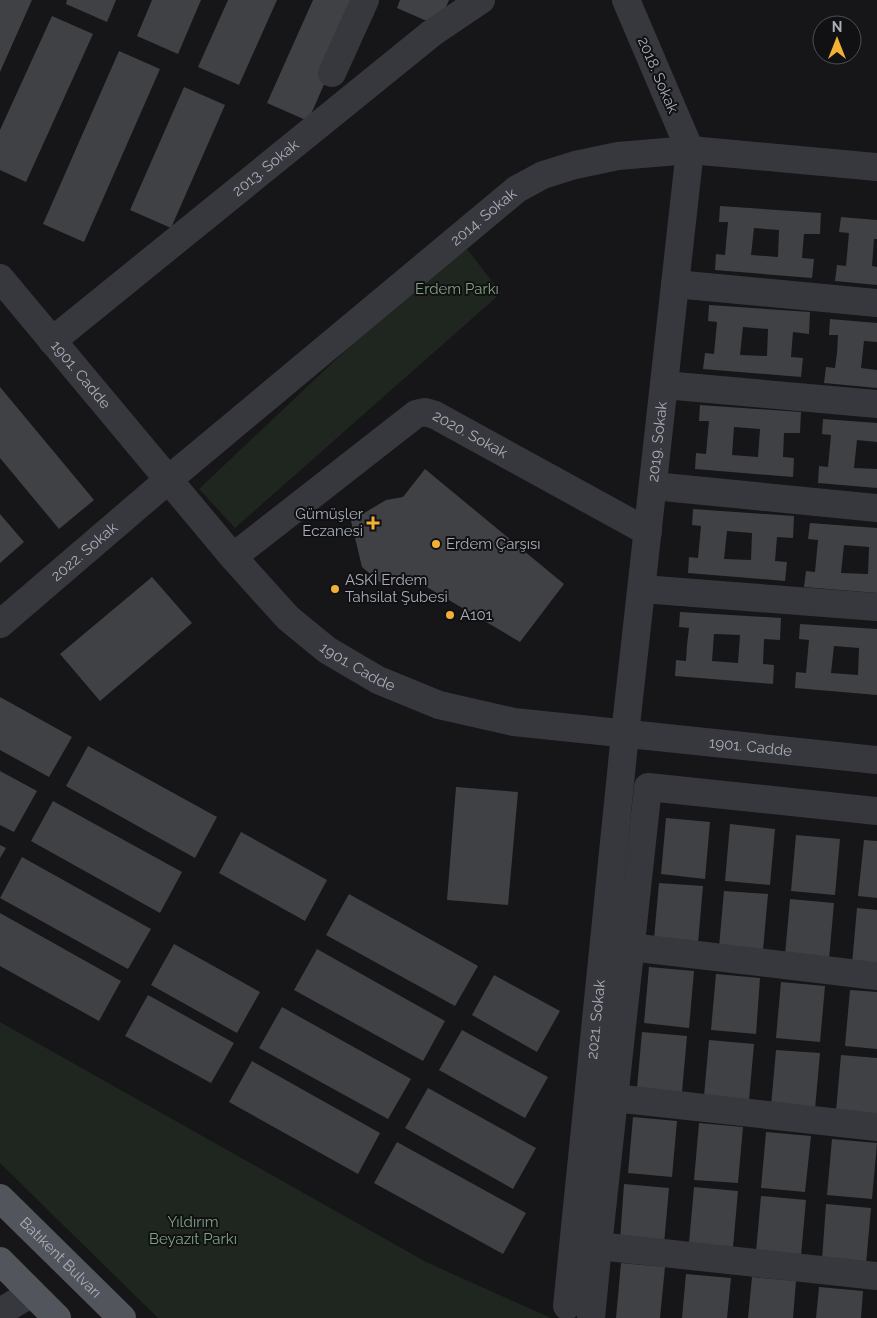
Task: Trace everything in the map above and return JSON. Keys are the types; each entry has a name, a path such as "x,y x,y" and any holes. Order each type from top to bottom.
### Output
{"main road":[{"name":"Batıkent Bulvarı","path":"0,1198 122,1318"},
{"path":"0,1261 58,1318"}],"street":[{"path":"332,73 365,0"},
{"name":"2013. Sokak","path":"52,340 432,33 481,0"},
{"name":"2018. Sokak","path":"626,0 690,150"},
{"name":"2014. Sokak","path":"168,480 517,189 543,175 575,165 618,156 690,150 877,167"},
{"name":"2019. Sokak","path":"625,734 690,150"},
{"name":"1901. Cadde","path":"0,278 233,557 288,618 327,650 378,680 440,705 514,722 877,760"},
{"path":"676,284 877,303"},
{"path":"664,385 877,404"},
{"name":"2020. Sokak","path":"233,557 416,414 425,412 435,415 648,532"},
{"name":"2022. Sokak","path":"0,624 168,480"},
{"path":"653,486 877,508"},
{"path":"642,589 877,608"},
{"name":"2021. Sokak","path":"567,1306 625,734"},
{"path":"591,1318 648,787 877,811"},
{"path":"630,947 877,976"},
{"path":"614,1098 877,1127"},
{"path":"598,1246 877,1276"},
{"path":"0,1312 32,1293"}],"green space":[{"name":"Erdem Parkı","path":"461,241 501,293 235,528 199,489"},
{"name":"Yıldırım Beyazıt Parkı","path":"0,1022 426,1262 551,1318 158,1318 0,1163"}],"building":[{"path":"0,0 32,0 0,72"},
{"path":"67,0 116,0 107,22 66,4"},
{"path":"152,0 201,0 178,54 137,36"},
{"path":"228,0 277,0 239,85 198,67"},
{"path":"313,0 361,0 308,121 267,103"},
{"path":"400,0 449,0 438,26 397,8"},
{"path":"52,16 93,34 26,182 0,170 0,130"},
{"path":"119,51 160,69 84,242 43,224"},
{"path":"184,87 225,105 171,228 130,210"},
{"path":"720,206 821,213 820,234 804,234 802,258 814,259 812,278 715,270 716,254 725,255 728,222 719,222","holes":["754,228 779,230 778,257 751,255"]},
{"path":"841,217 877,220 877,239 874,239 872,266 877,267 877,285 835,281 837,265 846,266 849,233 839,232"},
{"path":"709,305 810,312 809,334 793,332 791,357 803,358 801,377 703,369 705,353 714,354 717,322 708,321","holes":["743,327 768,329 767,356 740,355"]},
{"path":"830,319 877,323 877,342 864,341 861,368 877,370 877,388 824,383 826,367 835,368 837,353 838,335 829,335"},
{"path":"0,387 94,500 59,529 0,458"},
{"path":"700,405 801,412 800,433 784,433 783,457 794,458 793,477 695,469 696,453 706,454 709,421 699,421","holes":["734,427 760,429 758,457 732,455"]},
{"path":"823,419 877,423 877,442 857,440 854,468 877,469 877,488 818,483 819,466 828,467 831,435 822,434"},
{"name":"Erdem Çarşısı","path":"425,469 564,584 520,642 403,573 382,584 362,567 351,521 386,500 403,497"},
{"path":"693,509 794,516 793,538 777,537 775,561 787,562 785,581 688,573 689,557 698,558 701,526 692,525","holes":["727,531 752,533 751,560 724,559"]},
{"path":"0,514 24,542 0,563"},
{"path":"810,523 877,528 877,593 804,587 806,571 815,572 818,540 808,539","holes":["844,545 869,547 868,574 841,573"]},
{"path":"152,577 192,623 100,701 60,654"},
{"path":"680,612 781,618 780,640 764,639 763,664 774,665 773,684 675,676 676,660 686,661 689,628 679,627","holes":["714,634 740,635 738,663 712,661"]},
{"path":"800,624 877,629 877,695 795,688 796,672 806,673 809,640 799,639","holes":["834,646 859,648 858,675 831,673"]},
{"path":"0,697 72,737 49,777 0,750"},
{"path":"88,746 217,817 195,858 66,786"},
{"path":"0,771 37,791 14,832 0,825"},
{"path":"456,787 518,792 508,905 447,900"},
{"path":"53,801 182,872 160,913 31,841"},
{"path":"666,818 710,822 705,879 661,874"},
{"path":"730,824 775,829 770,885 725,881"},
{"path":"241,832 327,880 305,921 219,873"},
{"path":"796,835 840,839 835,895 791,891"},
{"path":"864,840 877,841 877,898 858,896"},
{"path":"0,845 6,848 0,858"},
{"path":"22,857 151,929 128,969 0,898"},
{"path":"659,883 703,886 698,943 654,939"},
{"path":"724,891 768,894 763,950 719,947"},
{"path":"349,894 478,966 455,1006 326,935"},
{"path":"790,899 834,903 829,959 785,955"},
{"path":"857,908 877,910 877,966 852,964"},
{"path":"0,913 121,981 99,1021 0,966"},
{"path":"174,944 260,992 237,1033 151,985"},
{"path":"317,949 445,1021 423,1061 294,990"},
{"path":"649,967 694,971 689,1028 644,1023"},
{"path":"716,974 760,978 756,1034 711,1030"},
{"path":"494,975 560,1011 537,1052 472,1015"},
{"path":"781,982 825,986 820,1042 776,1038"},
{"path":"850,990 877,992 877,1049 845,1046"},
{"path":"148,995 234,1043 211,1083 125,1036"},
{"path":"282,1007 411,1079 388,1119 259,1048"},
{"path":"462,1030 548,1077 525,1118 439,1070"},
{"path":"642,1032 687,1036 682,1092 637,1088"},
{"path":"709,1040 754,1044 749,1100 704,1096"},
{"path":"776,1050 820,1053 815,1109 771,1106"},
{"path":"841,1055 877,1058 877,1115 836,1111"},
{"path":"252,1061 380,1133 358,1174 229,1102"},
{"path":"428,1088 536,1148 513,1189 405,1128"},
{"path":"633,1117 677,1121 672,1177 628,1173"},
{"path":"699,1123 743,1127 738,1183 694,1180"},
{"path":"766,1132 811,1136 805,1192 761,1188"},
{"path":"832,1139 877,1143 872,1199 827,1195"},
{"path":"397,1142 526,1213 503,1254 374,1183"},
{"path":"624,1184 669,1188 664,1244 620,1240"},
{"path":"694,1187 738,1191 733,1247 689,1243"},
{"path":"761,1196 806,1200 801,1256 756,1252"},
{"path":"826,1204 871,1208 866,1264 822,1260"},
{"path":"621,1263 665,1267 660,1318 616,1318"},
{"path":"686,1274 731,1278 727,1318 682,1318"},
{"path":"752,1277 796,1281 793,1318 748,1318"},
{"path":"819,1287 863,1291 861,1318 816,1318"}],"place":[{"name":"Gümüşler Eczanesi","path":"373,523"},
{"name":"Erdem Çarşısı","path":"436,544"},
{"name":"ASKİ Erdem Tahsilat Şubesi","path":"335,589"},
{"name":"A101","path":"450,615"}]}
